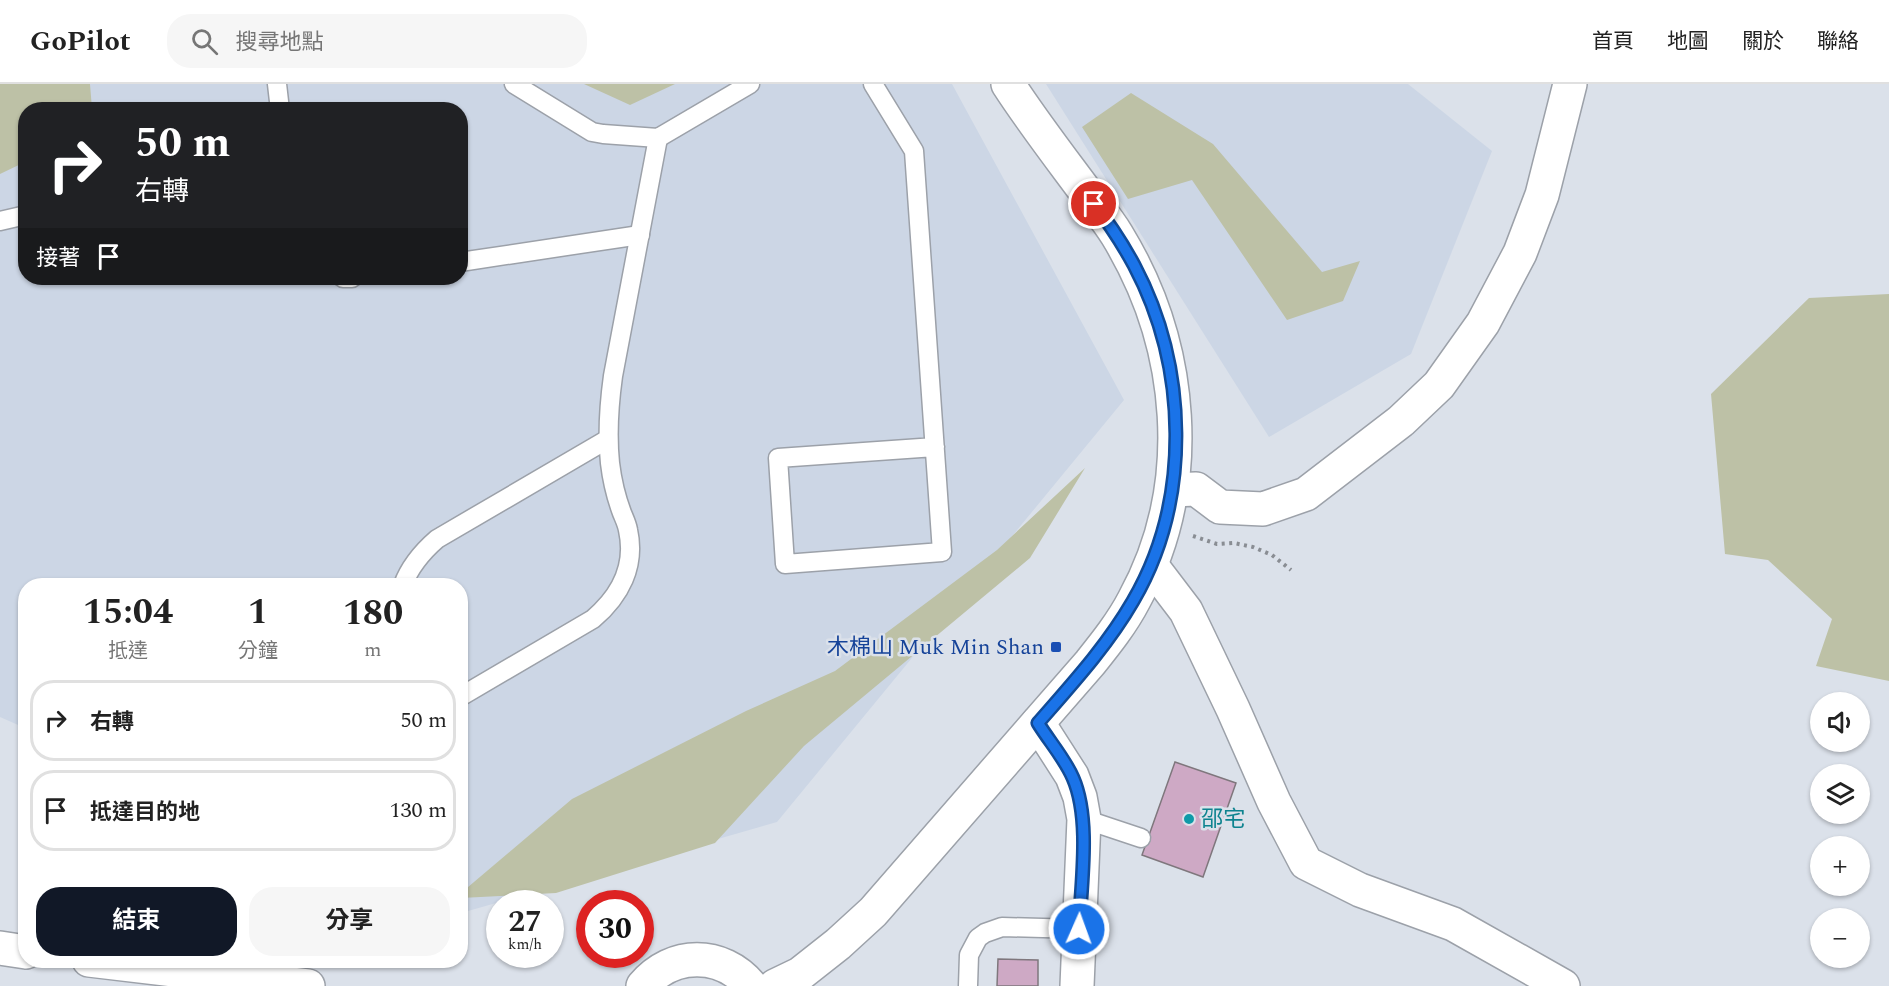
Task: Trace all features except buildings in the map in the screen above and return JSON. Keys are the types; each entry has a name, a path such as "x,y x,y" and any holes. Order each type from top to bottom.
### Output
{"street":[{"path":"775,986 800,974 873,912 1038,723 1114,633 1151,565 1164,527 1172,490 1176,451 1175,412 1170,374 1150,300 1135,266 1116,234 1008,84"},
{"path":"1172,490 1196,489 1220,507 1263,509 1306,494 1401,421 1439,385 1483,323 1520,253 1542,195 1570,84"},
{"path":"1151,565 1185,611 1233,709 1274,802 1306,863 1360,890 1453,924 1563,986"},
{"path":"1038,723 1072,776 1080,797 1084,819 1077,986"},
{"path":"0,948 18,951"},
{"path":"643,986 661,969 682,962 704,959 725,965 744,977 751,986"},
{"path":"156,968 308,986"}],"lane":[{"path":"277,84 279,102"},
{"path":"514,84 592,132 658,138 750,84"},
{"path":"873,84 914,151 935,447 942,552 785,564 778,458 935,447"},
{"path":"468,692 593,619 617,594 625,578 630,562 630,545 628,529 615,489 608,440 609,408 658,138"},
{"path":"0,221 18,217"},
{"path":"468,261 640,235"},
{"path":"406,578 413,564 437,539 608,440"},
{"path":"1084,819 1141,838"},
{"path":"968,986 969,955 978,938 985,933 1002,927 1079,929"}],"path":[{"path":"1164,527 1217,544 1234,543 1253,547 1272,555 1291,570"}],"shaded area":[{"path":"0,84 952,84 1124,400 777,822 541,890 486,890 486,906 468,911 468,578 18,578 18,725 0,717"},
{"path":"1046,84 1408,84 1492,151 1411,354 1269,437"}],"green space":[{"path":"0,84 90,84 91,102 18,102 18,165 0,174"},
{"path":"584,84 675,84 630,105"},
{"path":"1131,93 1213,144 1322,272 1360,261 1343,301 1287,320 1192,180 1128,199 1082,127"},
{"path":"1889,294 1889,681 1816,666 1832,619 1768,560 1725,554 1711,394 1809,298"},
{"path":"1085,468 1030,558 804,746 715,843 564,890 486,890 486,897 468,898 468,887 572,799 746,711 835,671 997,550"}],"place":[{"name":"木棉山 Muk Min Shan","path":"1056,647"},
{"name":"邵宅","path":"1189,819"}],"route":[{"path":"1079,929 1084,819 1080,797 1072,776 1038,723 1114,633 1134,600 1151,565 1164,527 1172,490 1176,451 1175,412 1170,374 1150,300 1135,266 1116,234 1094,204"}]}
